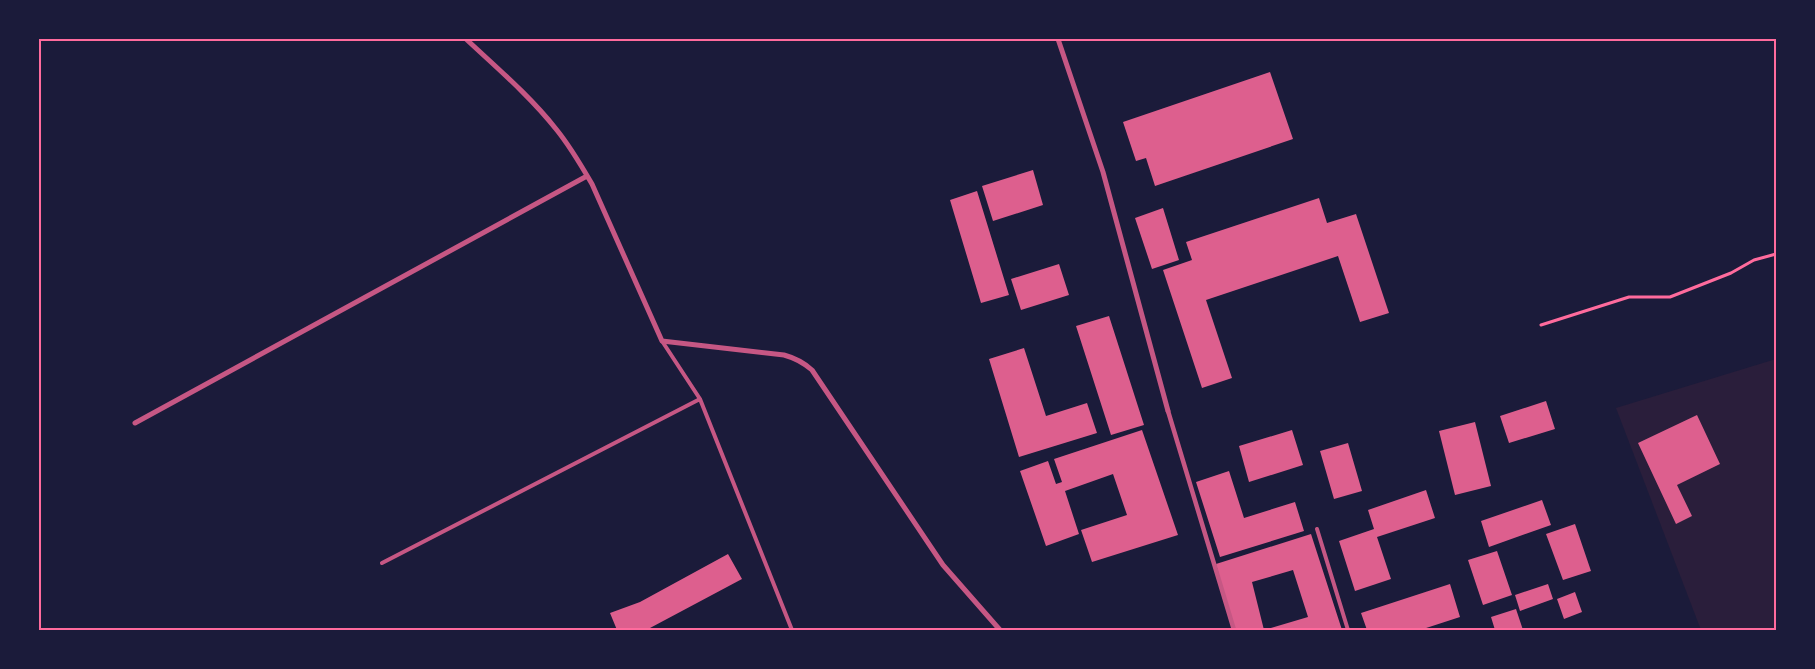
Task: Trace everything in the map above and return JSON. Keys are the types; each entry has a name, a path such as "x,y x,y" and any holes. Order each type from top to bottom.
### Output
{"street":[{"path":"466,39 536,105 557,130 587,176 662,342 784,355 804,363 812,370 943,565 1000,630"},
{"path":"1058,39 1103,172 1168,411 1234,630"},
{"path":"135,423 587,176"}],"lane":[{"path":"662,342 700,400 792,630"},
{"path":"382,563 700,400"},
{"path":"1317,529 1348,630"}],"path":[{"path":"1541,325 1629,297 1670,297 1730,273 1754,260 1776,254"}],"shaded area":[{"path":"1776,359 1776,630 1701,630 1616,408"}],"building":[{"path":"1270,72 1293,139 1155,186 1146,158 1136,161 1123,122"},
{"path":"1033,170 1043,205 993,221 982,186"},
{"path":"977,191 1009,295 981,303 950,200"},
{"path":"1319,198 1327,223 1356,214 1389,313 1360,322 1338,256 1206,300 1232,378 1202,388 1163,270 1192,260 1186,242"},
{"path":"1163,208 1179,260 1152,269 1135,218"},
{"path":"1059,264 1069,295 1021,310 1011,279"},
{"path":"1109,316 1144,425 1111,435 1076,326"},
{"path":"1024,348 1046,416 1087,403 1097,433 1019,457 989,359"},
{"path":"1546,401 1555,429 1509,443 1500,416"},
{"path":"1697,415 1720,464 1677,485 1692,516 1676,524 1638,443"},
{"path":"1475,422 1491,486 1455,495 1439,431"},
{"path":"1142,430 1178,535 1092,562 1081,530 1127,515 1113,474 1065,491 1079,534 1046,546 1020,471 1048,461 1056,484 1062,482 1054,459"},
{"path":"1292,430 1303,465 1249,482 1239,446"},
{"path":"1348,443 1362,491 1334,499 1320,451"},
{"path":"1229,471 1244,518 1295,502 1304,531 1220,557 1196,482"},
{"path":"1426,490 1435,518 1377,537 1391,579 1355,591 1339,541 1374,529 1368,510"},
{"path":"1542,500 1551,525 1489,547 1481,521"},
{"path":"1575,524 1591,571 1563,580 1546,534"},
{"path":"1311,534 1342,630 1234,630 1216,564","holes":["1293,570 1308,617 1264,630 1252,582"]},
{"path":"1497,551 1512,595 1483,605 1468,560"},
{"path":"728,554 742,579 650,628 651,630 617,630 610,613 640,602"},
{"path":"1450,584 1460,617 1420,630 1367,630 1361,613"},
{"path":"1548,584 1553,599 1520,611 1515,595"},
{"path":"1575,592 1582,612 1564,619 1557,599"},
{"path":"1516,609 1523,630 1495,630 1491,617"}]}
